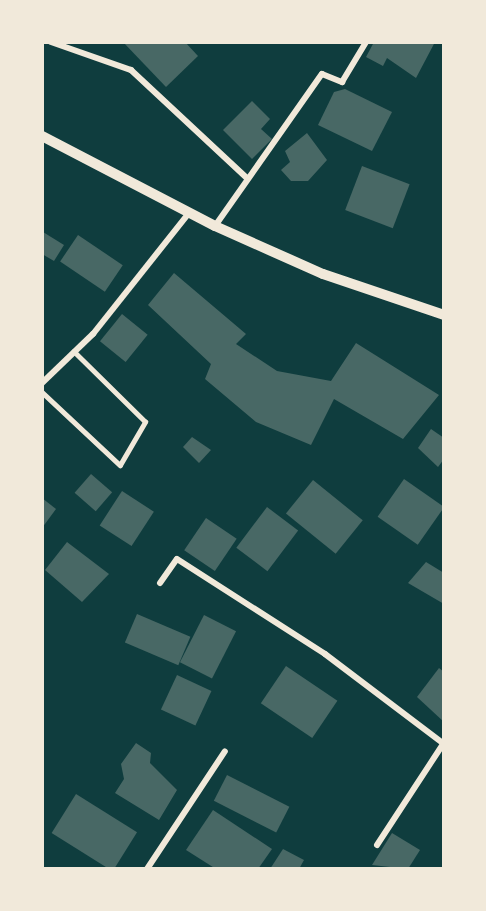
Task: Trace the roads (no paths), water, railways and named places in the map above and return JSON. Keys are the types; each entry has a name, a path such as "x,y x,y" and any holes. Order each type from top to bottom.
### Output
{"street":[{"path":"51,42 130,70 247,178"},
{"path":"215,226 322,74 342,82 366,42"},
{"path":"42,136 188,214 323,274 444,315"},
{"path":"42,383 74,352 188,214"},
{"path":"160,583 177,559 325,654 444,744 377,845"},
{"path":"147,869 225,751"}],"lane":[{"path":"42,392 120,465 146,422 74,352"}]}
